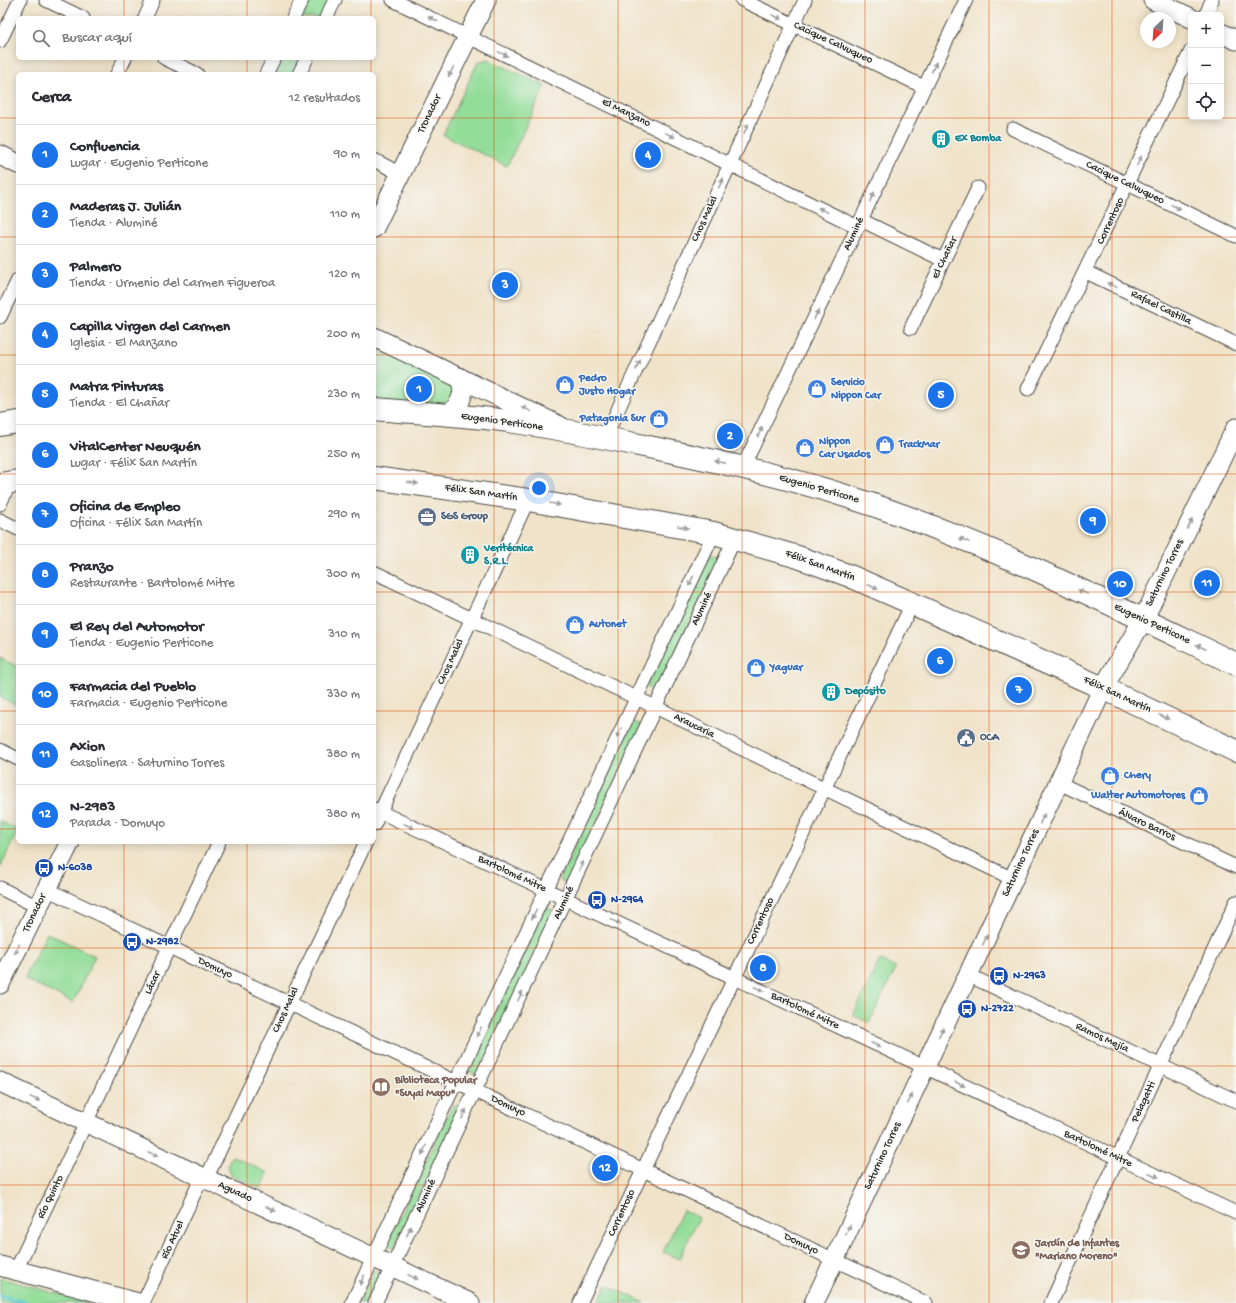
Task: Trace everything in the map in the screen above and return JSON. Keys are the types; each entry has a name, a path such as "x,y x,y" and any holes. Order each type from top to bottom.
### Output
{"highway":[{"name":"Eugenio Perticone","path":"376,409 515,422 574,432 743,468 852,498 940,530 1053,578 1236,664"},
{"path":"0,425 16,422"},
{"name":"Félix San Martín","path":"376,478 528,500 735,538 825,567 1103,688 1236,751"}],"street":[{"path":"0,41 20,0"},
{"path":"46,0 79,16"},
{"path":"146,16 153,0"},
{"path":"295,16 302,0"},
{"path":"327,16 335,0"},
{"name":"El Manzano","path":"393,0 730,164 943,260"},
{"name":"Tronador","path":"376,224 486,0"},
{"name":"Cacique Calvuqueo","path":"742,0 924,87"},
{"name":"Chos Malal","path":"605,438 805,0"},
{"name":"Aluminé","path":"743,468 966,0"},
{"path":"1153,0 1188,17"},
{"path":"1207,12 1212,0"},
{"path":"1224,34 1236,40"},
{"name":"Correntoso","path":"1028,390 1188,57"},
{"path":"119,72 124,60"},
{"path":"168,60 193,72"},
{"path":"267,72 273,60"},
{"path":"300,72 306,60"},
{"name":"Cacique Calvuqueo","path":"1013,129 1236,236"},
{"path":"0,155 16,163"},
{"path":"376,161 401,174"},
{"name":"El Chañar","path":"911,328 978,188"},
{"name":"Rafael Castilla","path":"1086,272 1236,344"},
{"path":"0,317 16,284"},
{"path":"376,338 574,432"},
{"path":"449,415 458,406 462,397 464,387 460,377"},
{"name":"Saturnino Torres","path":"814,1303 1103,688 1143,620 1236,428"},
{"path":"0,504 9,483"},
{"name":"Chos Malal","path":"377,810 528,500"},
{"path":"0,520 16,527"},
{"name":"Aluminé","path":"352,1303 714,533"},
{"name":"Aluminé","path":"375,1303 735,538"},
{"name":"Araucaria","path":"376,573 1013,879"},
{"name":"Correntoso","path":"580,1303 912,604"},
{"path":"0,750 16,758"},
{"name":"Álvaro Barros","path":"1059,783 1236,867"},
{"name":"Bartolomé Mitre","path":"377,810 1236,1214"},
{"name":"Tronador","path":"0,984 69,844"},
{"name":"Lácar","path":"87,1123 218,844"},
{"name":"Chos Malal","path":"204,1178 365,844"},
{"path":"0,888 38,907"},
{"name":"Domuyo","path":"46,889 926,1303"},
{"name":"Pelagatti","path":"1052,1303 1236,902"},
{"name":"Ramos Mejía","path":"968,975 1236,1101"},
{"name":"Aguado","path":"0,1082 470,1303"},
{"name":"Río Quinto","path":"8,1268 87,1123"},
{"name":"Río Atuel","path":"143,1303 204,1178"},
{"path":"8,1268 138,1303"}],"green space":[{"path":"308,0 329,0 321,16 300,16"},
{"path":"488,59 545,86 507,166 443,135 478,62"},
{"path":"278,60 300,60 294,72 273,72"},
{"path":"376,348 455,387 453,404 376,403"},
{"path":"710,554 720,559 656,692 646,687"},
{"path":"0,658 16,666 16,705 0,697"},
{"path":"633,721 642,725 568,884 559,880"},
{"path":"0,821 16,829 16,834 0,868"},
{"path":"545,907 554,911 477,1075 468,1071"},
{"path":"47,933 95,956 73,1003 24,979"},
{"path":"880,960 896,968 869,1023 853,1015"},
{"path":"453,1104 461,1108 394,1249 386,1245"},
{"path":"232,1156 268,1173 261,1189 231,1175 228,1165"},
{"path":"683,1210 699,1218 679,1259 663,1252"},
{"path":"374,1270 382,1274 369,1303 359,1303"},
{"path":"0,1278 92,1303 0,1303"},
{"path":"607,1285 645,1303 604,1303 599,1301"}],"waterway":[{"path":"0,1296 27,1303"}],"place":[{"name":"Ex Bomba","path":"941,139"},
{"name":"Capilla Virgen del Carmen","path":"648,155"},
{"name":"Palmero","path":"505,285"},
{"name":"Pedro Justo Hogar","path":"565,385"},
{"name":"Confluencia","path":"419,389"},
{"name":"Servicio Nippon Car","path":"817,389"},
{"name":"Matra Pinturas","path":"941,395"},
{"name":"Patagonia Sur","path":"659,419"},
{"name":"Maderas J. Julián","path":"730,436"},
{"name":"TrackMar","path":"885,445"},
{"name":"Nippon Car Usados","path":"805,448"},
{"name":"SGS Group","path":"427,517"},
{"name":"El Rey del Automotor","path":"1093,521"},
{"name":"Veritécnica S.R.L.","path":"470,555"},
{"name":"Axion","path":"1207,583"},
{"name":"Farmacia del Pueblo","path":"1120,584"},
{"name":"Autonet","path":"575,625"},
{"name":"VitalCenter Neuquén","path":"940,661"},
{"name":"Yaguar","path":"756,668"},
{"name":"Oficina de Empleo","path":"1019,690"},
{"name":"Depósito","path":"831,692"},
{"name":"OCA","path":"966,738"},
{"name":"Chery","path":"1110,776"},
{"name":"Walter Automotores","path":"1199,796"},
{"name":"N-6038","path":"44,868"},
{"name":"N-2964","path":"597,900"},
{"name":"N-2982","path":"132,942"},
{"name":"Pranzo","path":"763,968"},
{"name":"N-2963","path":"999,976"},
{"name":"N-2722","path":"967,1009"},
{"name":"Biblioteca Popular \"Suyai Mapu\"","path":"381,1087"},
{"name":"N-2983","path":"605,1168"},
{"name":"Jardín de Infantes \"Mariano Moreno\"","path":"1021,1250"}]}
